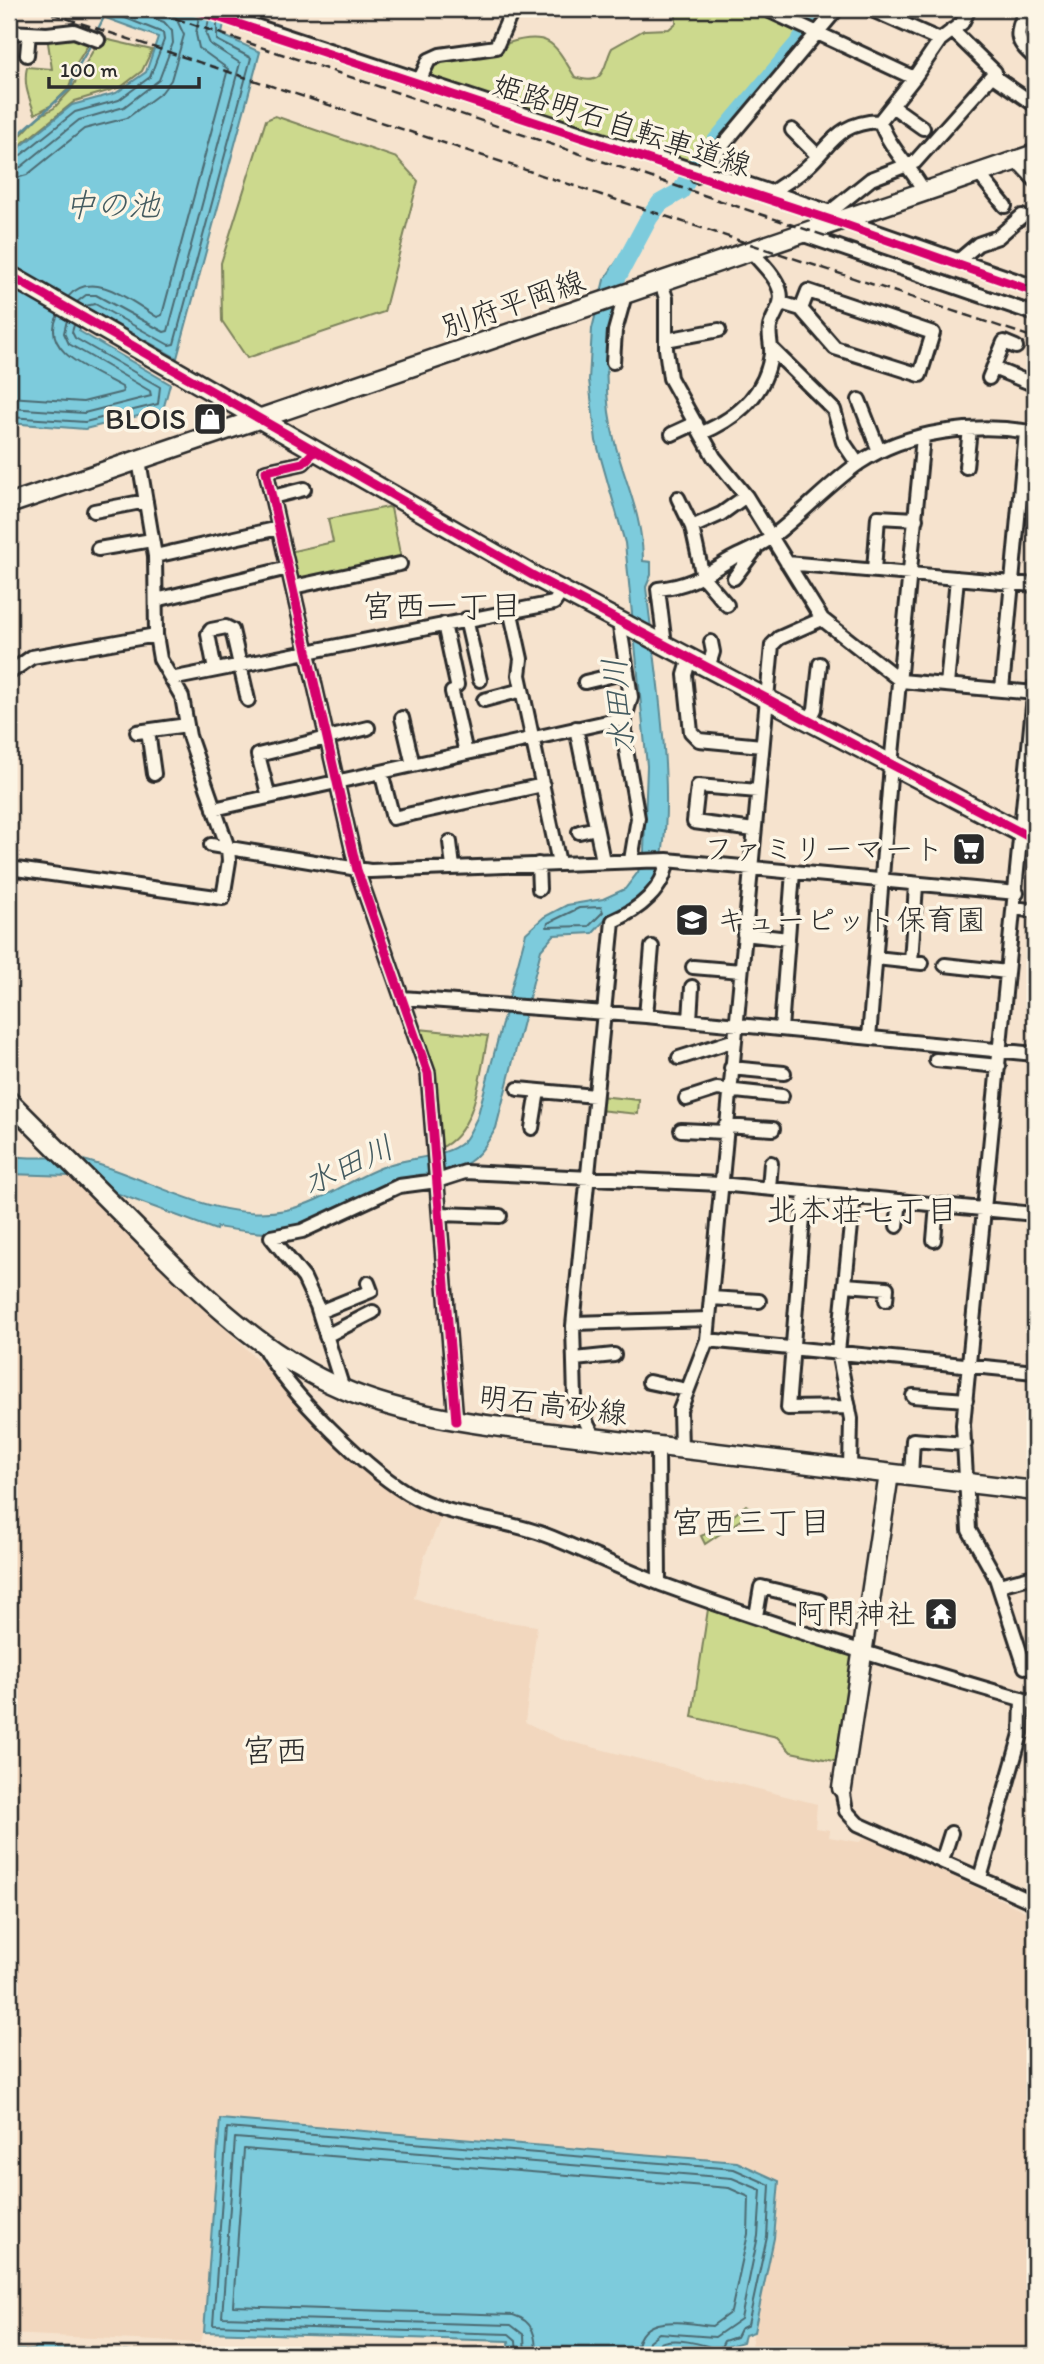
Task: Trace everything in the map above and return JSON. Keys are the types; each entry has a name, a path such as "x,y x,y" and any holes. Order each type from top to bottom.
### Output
{"main road":[{"name":"別府平岡線","path":"9,504 662,283 801,234 837,216 925,193 1035,154"},
{"path":"9,275 314,452 619,621 1028,837"},
{"name":"明石高砂線","path":"9,1101 199,1291 262,1345 309,1373 379,1403 456,1421 1035,1491"},
{"path":"842,1788 889,1474"}],"street":[{"path":"204,9 696,172 771,193 1035,286"},
{"path":"420,79 429,60 440,55 496,47 513,9"},
{"path":"766,9 914,78"},
{"path":"696,172 810,29 837,9"},
{"path":"870,9 940,40"},
{"path":"771,193 803,171 834,136 861,124 880,121 940,40 962,23 970,9"},
{"path":"1026,9 1017,35 1018,41 1035,58"},
{"path":"837,216 871,179 918,159 996,72 952,30"},
{"path":"9,32 74,31 98,40"},
{"path":"27,55 29,33"},
{"path":"993,76 1034,102"},
{"path":"892,106 923,128"},
{"path":"880,121 886,139 908,164 925,193"},
{"path":"792,130 817,155"},
{"path":"1017,161 1035,180"},
{"path":"979,174 1004,206"},
{"path":"958,260 978,244 989,242 1019,223"},
{"path":"801,234 1035,314"},
{"path":"672,434 724,424 750,401 761,386 771,348 769,331 781,303 777,283 751,251"},
{"path":"662,283 666,298 670,378 714,457 746,496 822,619 901,681 1035,690 1028,837 1017,893 1007,972 966,1400 965,1444 969,1530 999,1585 1025,1667"},
{"path":"781,303 801,309 835,348 920,375 933,333 808,291 801,309"},
{"path":"613,299 613,362"},
{"path":"666,340 719,330"},
{"path":"1016,346 1004,342 991,373 1035,385"},
{"path":"771,348 834,410 843,442 858,464"},
{"path":"859,400 879,451"},
{"path":"966,467 970,429"},
{"path":"664,645 658,589 682,587 771,538 858,464 879,451 949,430 1031,433 1002,689"},
{"path":"869,1038 891,765 923,437"},
{"path":"314,452 303,463 266,471 357,870 428,1073 456,1421"},
{"path":"9,868 223,898 229,861 228,848 187,725 182,697 162,666 156,635 155,556 139,460"},
{"path":"272,496 304,489"},
{"path":"692,527 721,514 746,496"},
{"path":"678,498 692,527 703,577 727,605"},
{"path":"94,511 146,501"},
{"path":"874,570 878,517 916,519"},
{"path":"155,556 279,528"},
{"path":"98,549 152,540"},
{"path":"734,578 756,547"},
{"path":"788,563 1035,585"},
{"path":"293,587 400,564"},
{"path":"156,600 288,568"},
{"path":"947,685 957,578"},
{"path":"171,679 308,654 510,609 554,603 563,590"},
{"path":"510,609 521,659 519,675 559,863"},
{"path":"466,619 480,680"},
{"path":"681,1449 680,1410 707,1340 750,868 775,640 822,619"},
{"path":"619,621 631,697 625,718 625,744 638,818 631,860"},
{"path":"444,624 466,753"},
{"path":"215,670 208,634 211,630 226,627 232,630 248,700"},
{"path":"9,673 32,657 156,635"},
{"path":"708,668 713,652 711,642"},
{"path":"690,658 682,705 691,732 699,740 762,746"},
{"path":"810,721 815,709 820,664"},
{"path":"585,682 627,673"},
{"path":"484,700 522,690"},
{"path":"402,718 413,765"},
{"path":"214,809 625,718"},
{"path":"156,765 142,732 187,725"},
{"path":"269,797 258,755 368,728"},
{"path":"576,729 603,861"},
{"path":"381,772 393,818 542,785"},
{"path":"754,830 694,822 698,786 758,791"},
{"path":"579,832 596,828"},
{"path":"450,842 453,867"},
{"path":"211,845 357,870 667,860 1017,893"},
{"path":"594,1438 575,1399 574,1323 613,921 644,903 663,876 667,860"},
{"path":"538,864 539,889"},
{"path":"781,1029 793,872"},
{"path":"876,958 916,962 916,884"},
{"path":"1015,908 1035,911"},
{"path":"744,934 788,939"},
{"path":"646,1016 652,947"},
{"path":"945,965 1007,972"},
{"path":"693,967 741,971"},
{"path":"690,1020 692,987"},
{"path":"402,998 501,1003 1035,1054"},
{"path":"679,1058 734,1040"},
{"path":"936,1060 999,1066"},
{"path":"731,1068 784,1073"},
{"path":"518,1089 595,1096"},
{"path":"686,1099 717,1089 782,1096"},
{"path":"532,1128 538,1091"},
{"path":"681,1130 773,1129"},
{"path":"769,1188 771,1163"},
{"path":"343,1388 319,1312 304,1278 271,1237 312,1227 400,1186 437,1181 465,1172 587,1177 769,1188 1035,1214"},
{"path":"805,1192 788,1408 849,1407"},
{"path":"850,1469 852,1419 838,1352 854,1196"},
{"path":"897,1226 900,1201"},
{"path":"934,1240 937,1205"},
{"path":"440,1214 500,1216"},
{"path":"845,1285 887,1288 886,1300"},
{"path":"319,1312 363,1289"},
{"path":"711,1298 759,1301"},
{"path":"326,1336 373,1312"},
{"path":"574,1323 709,1319"},
{"path":"707,1340 1035,1372"},
{"path":"262,1345 275,1369 328,1423 374,1468 416,1498 435,1506 546,1535 659,1583 861,1652 1035,1703"},
{"path":"575,1359 614,1355"},
{"path":"649,1382 688,1390"},
{"path":"913,1396 966,1400"},
{"path":"911,1476 913,1440 965,1444"},
{"path":"658,1446 659,1583"},
{"path":"999,1585 1034,1576 1035,1578"},
{"path":"757,1616 761,1587 821,1601"},
{"path":"980,1878 1021,1734 1022,1699"},
{"path":"842,1788 846,1811 858,1824 1035,1903"},
{"path":"942,1861 951,1833"}],"shaded area":[{"path":"9,1174 70,1176 372,1472 454,1514 440,1520 424,1558 414,1598 466,1616 537,1626 525,1722 560,1739 817,1804 815,1828 830,1830 829,1837 859,1842 869,1836 1035,1916 1035,2355 749,2355 774,2238 220,2120 204,2332 199,2343 9,2334"}],"green space":[{"path":"676,9 754,9 802,31 693,165 424,77 430,63 504,49 508,43 534,38 550,43 575,77 593,79 602,73 612,48 644,30 669,29 676,23"},
{"path":"47,36 91,40 75,66 69,88 52,105 35,114 27,91 26,73 27,67 52,69"},
{"path":"100,38 152,50 142,71 121,87 75,101 9,154 9,148 38,117 54,108 71,90"},
{"path":"275,116 397,158 418,181 384,312 247,358 222,321 221,263 266,120"},
{"path":"391,508 401,559 297,582 289,552 333,542 328,519"},
{"path":"419,1029 488,1036 475,1100 469,1115 462,1129 440,1148 436,1080"},
{"path":"599,1096 639,1100 638,1114 598,1110"},
{"path":"746,1505 754,1511 705,1544 701,1536 720,1527"},
{"path":"708,1609 850,1653 853,1661 839,1762 791,1752 777,1737 692,1717"}],"water":[{"name":"中の池","path":"96,9 226,9 222,35 260,52 177,358 91,310 79,331 170,384 163,410 85,429 9,423 9,156 72,105 116,93 146,72 158,37 95,14"},
{"path":"634,254 624,277 611,324 608,399 616,447 637,517 643,561 651,562 651,575 646,587 666,783 666,823 662,857 653,883 638,900 608,918 593,933 554,935 541,950 496,1128 488,1142 473,1159 460,1166 395,1181 320,1221 274,1233 217,1227 216,1230 70,1176 9,1174 9,1155 74,1158 208,1205 260,1213 300,1206 375,1170 397,1162 448,1151 466,1139 477,1118 526,933 544,917 567,905 603,899 625,889 638,872 644,852 647,766 625,543 596,441 589,380 592,329 604,280 619,258"},
{"path":"220,2119 737,2162 779,2181 774,2238 754,2332 745,2335 743,2342 729,2346 728,2354 663,2347 662,2355 510,2355 509,2341 204,2332"},
{"path":"35,2347 192,2355 9,2355 9,2350 33,2350"}],"waterway":[{"name":"水田川","path":"618,276 660,203 681,191 695,166 827,9"},
{"path":"97,31 104,17"},
{"path":"9,143 71,88 75,72 90,46"}],"railway":[{"path":"38,9 1035,338"},
{"path":"147,9 1035,306"}],"cycle path":[{"name":"姫路明石自転車道線","path":"193,9 837,222 1035,292"},
{"path":"9,275 532,575 1035,840"},
{"path":"314,452 303,463 266,471 357,870 428,1073 456,1421"}],"place":[{"name":"BLOIS","path":"210,419"},
{"name":"ファミリーマート","path":"969,849"},
{"name":"キューピット保育園","path":"692,920"},
{"name":"阿閇神社","path":"941,1614"}],"district":[{"name":"宮西一丁目","path":"442,606"},
{"name":"北本荘七丁目","path":"862,1210"},
{"name":"宮西三丁目","path":"751,1522"},
{"name":"宮西","path":"275,1750"}]}
